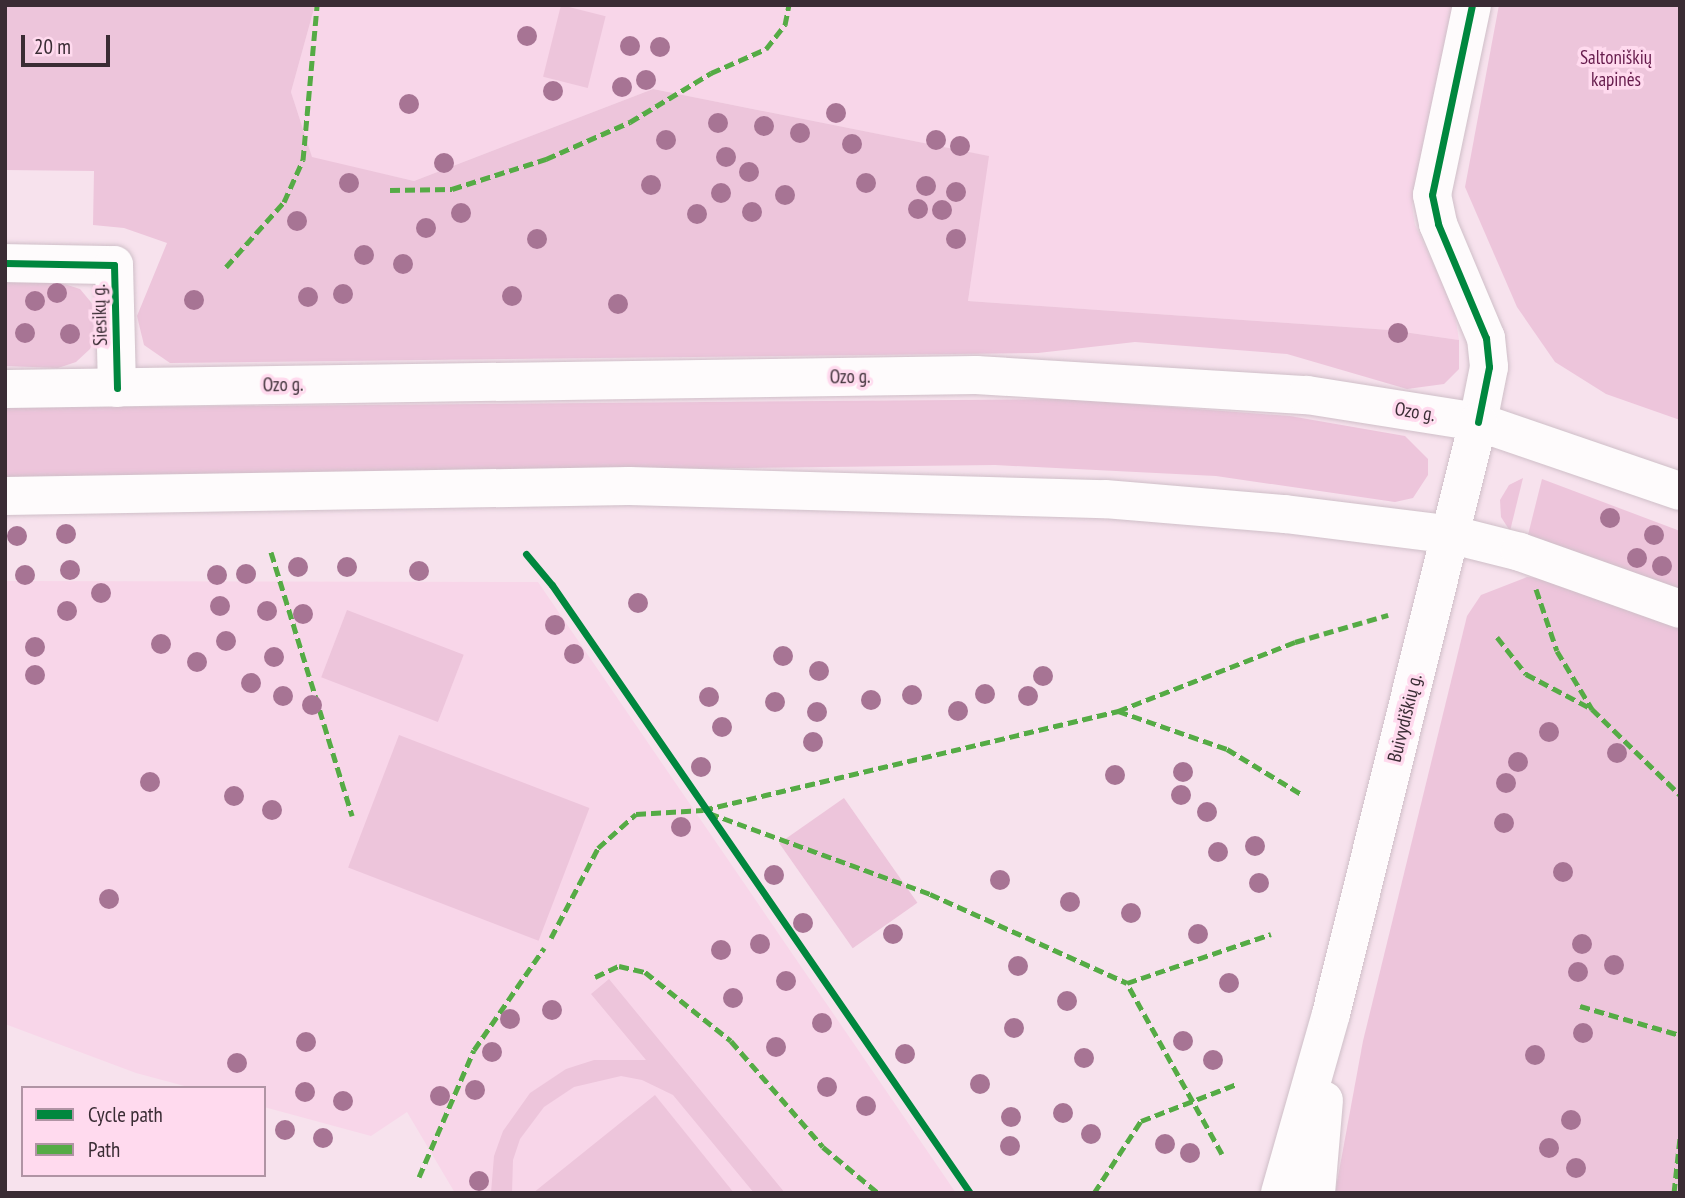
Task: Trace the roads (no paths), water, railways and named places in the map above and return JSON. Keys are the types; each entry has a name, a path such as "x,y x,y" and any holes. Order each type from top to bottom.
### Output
{"main road":[{"name":"Buivydiškių g.","path":"1280,1193 1331,1014 1452,535 1489,368 1486,338 1438,225 1432,195 1472,5"},
{"name":"Siesikų g.","path":"5,263 114,265 117,388"},
{"name":"Ozo g.","path":"5,389 976,375 1307,395 1478,422 1680,491"},
{"path":"5,496 629,486 900,491 1105,499 1285,514 1452,535 1520,552 1680,609"},
{"name":"Buivydiškių g.","path":"1316,1193 1331,1014"}],"park label":[{"name":"Saltoniškių kapinės","path":"1616,69"}]}
